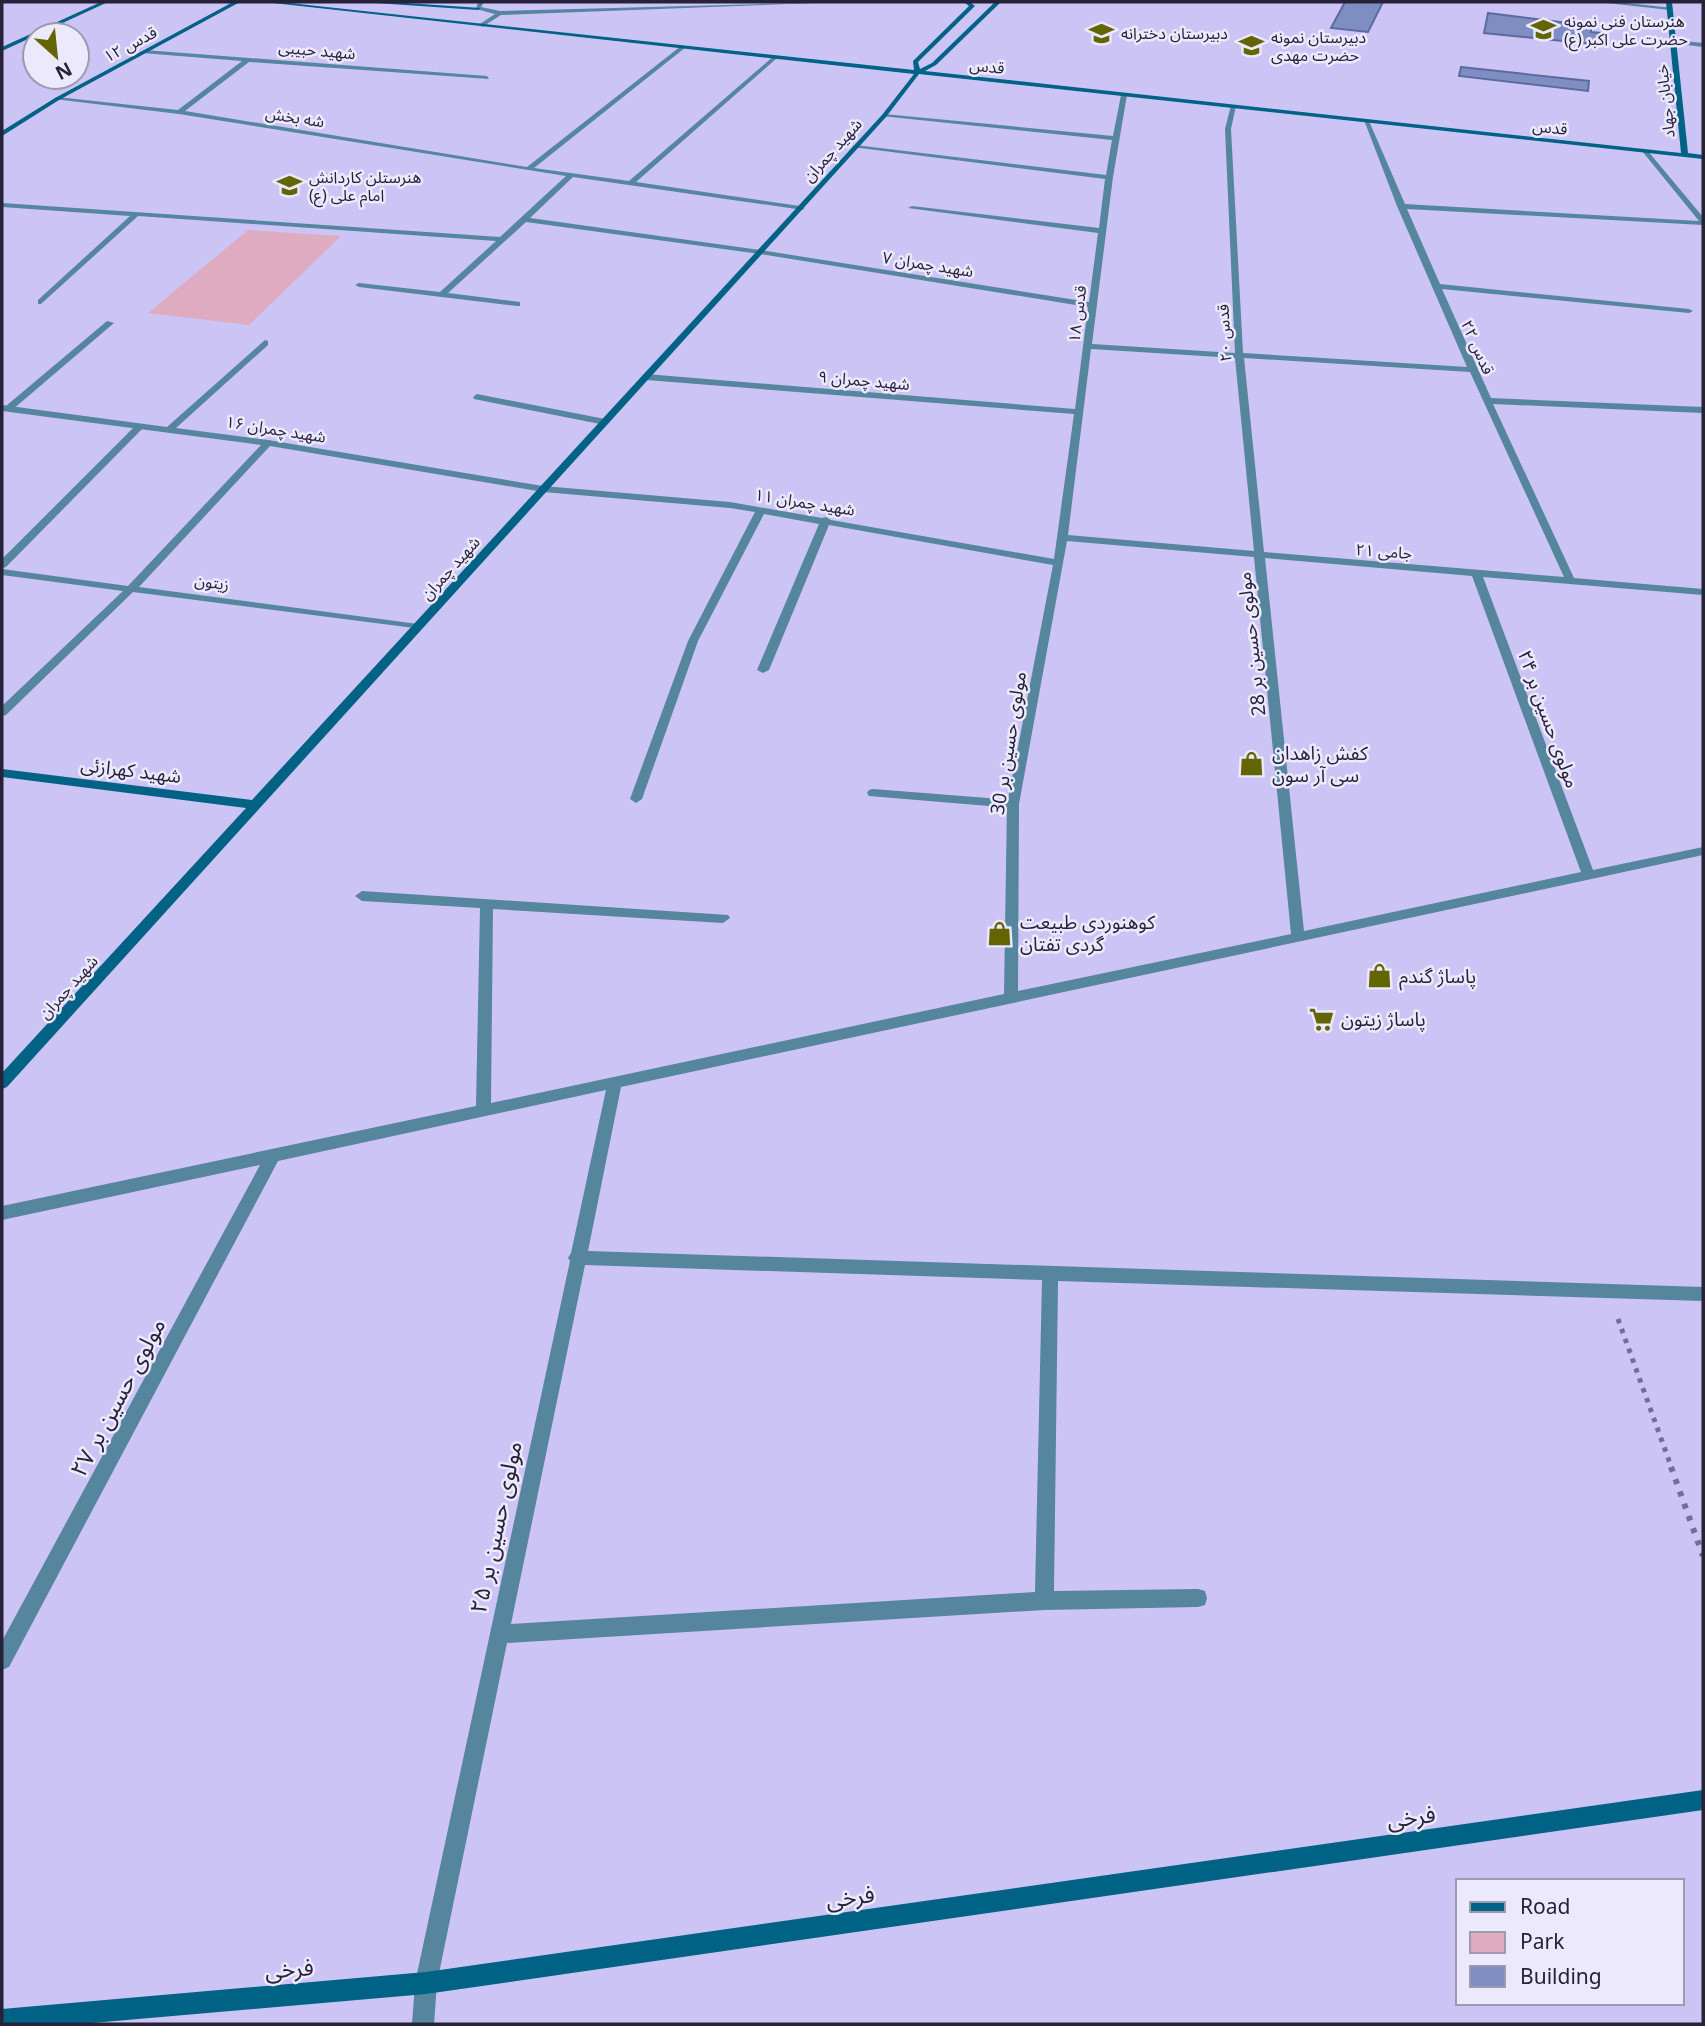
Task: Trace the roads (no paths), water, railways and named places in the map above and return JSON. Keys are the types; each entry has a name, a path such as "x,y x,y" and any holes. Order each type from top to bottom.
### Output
{"street":[{"path":"2,49 105,2"},
{"name":"قدس ۱۲","path":"2,134 57,99 237,2"},
{"name":"قدس","path":"267,2 1703,157"},
{"path":"364,2 480,5 500,13 839,2"},
{"name":"شهید چمران","path":"918,72 915,62 972,6 967,2"},
{"name":"شهید چمران","path":"2,1083 884,116 918,72 934,64 998,2"},
{"path":"1601,2 1670,5"},
{"name":"خیابان جهاد","path":"1670,5 1685,155"},
{"path":"482,25 500,13"},
{"path":"1673,42 1703,45"},
{"path":"528,169 683,47"},
{"name":"شهید حبیبی","path":"144,52 487,78"},
{"path":"631,183 775,57"},
{"path":"179,112 249,59"},
{"name":"قدس ۱۸","path":"1063,538 1109,177 1124,95"},
{"name":"شه بخش","path":"57,99 179,112 528,169 800,208"},
{"name":"قدس ۲۰","path":"1233,106 1228,129 1239,356 1259,557"},
{"path":"884,116 1116,138"},
{"name":"قدس ۲۲","path":"1366,121 1473,370 1571,582"},
{"path":"855,147 1109,177"},
{"path":"1644,151 1703,222"},
{"path":"442,295 499,239 528,220 571,175"},
{"path":"2,205 499,239"},
{"path":"1401,206 1703,222"},
{"path":"912,208 1102,231"},
{"path":"41,302 136,214"},
{"name":"شهید چمران ۷","path":"528,220 760,252 1092,305"},
{"path":"359,285 517,304"},
{"path":"1436,286 1689,311"},
{"path":"5,408 110,323"},
{"path":"169,430 265,343"},
{"path":"1087,346 1473,370"},
{"name":"شهید چمران ۹","path":"646,377 1079,412"},
{"path":"478,397 605,422"},
{"path":"1487,401 1703,410"},
{"name":"شهید چمران ۱۶","path":"5,408 268,443 543,489"},
{"path":"2,565 140,426"},
{"path":"2,712 133,587 268,443"},
{"name":"شهید چمران ۱۱","path":"543,489 730,505 1058,563"},
{"path":"636,799 693,640 761,512"},
{"path":"763,670 826,520"},
{"name":"جامی ۲۱","path":"1063,538 1259,557 1703,592"},
{"name":"مولوی حسین بر 30","path":"1011,999 1013,804 1063,538"},
{"name":"مولوی حسین بر 28","path":"1259,557 1298,937"},
{"name":"زیتون","path":"2,572 418,626"},
{"name":"مولوی حسین بر ۲۴","path":"1477,574 1588,876"},
{"name":"شهید کهرازئی","path":"2,773 256,805"},
{"path":"873,793 1013,804"},
{"path":"2,1213 1703,851"},
{"path":"362,896 723,918"},
{"path":"483,1110 487,905"},
{"name":"مولوی حسین بر ۲۵","path":"423,2024 426,1983 576,1258 615,1083"},
{"name":"مولوی حسین بر ۲۷","path":"2,1660 273,1155"},
{"path":"576,1258 1703,1294"},
{"path":"1044,1601 1050,1273"},
{"path":"498,1634 1044,1601 1198,1598"},
{"name":"فرخی","path":"2,2020 426,1983 1703,1800"}],"place":[{"name":"هنرستان فنی نمونه حضرت علی اکبر (ع)","path":"1544,30"},
{"name":"دبیرستان دخترانه","path":"1101,33"},
{"name":"دبیرستان نمونه حضرت مهدی","path":"1251,46"},
{"name":"هنرستلن کاردانش امام علی (ع)","path":"289,186"},
{"name":"کفش زاهدان سی آر سون","path":"1252,764"},
{"name":"کوهنوردی طبیعت گردی تفتان","path":"1000,933"},
{"name":"پاساژ گندم","path":"1379,976"},
{"name":"پاساژ زیتون","path":"1321,1019"}]}
